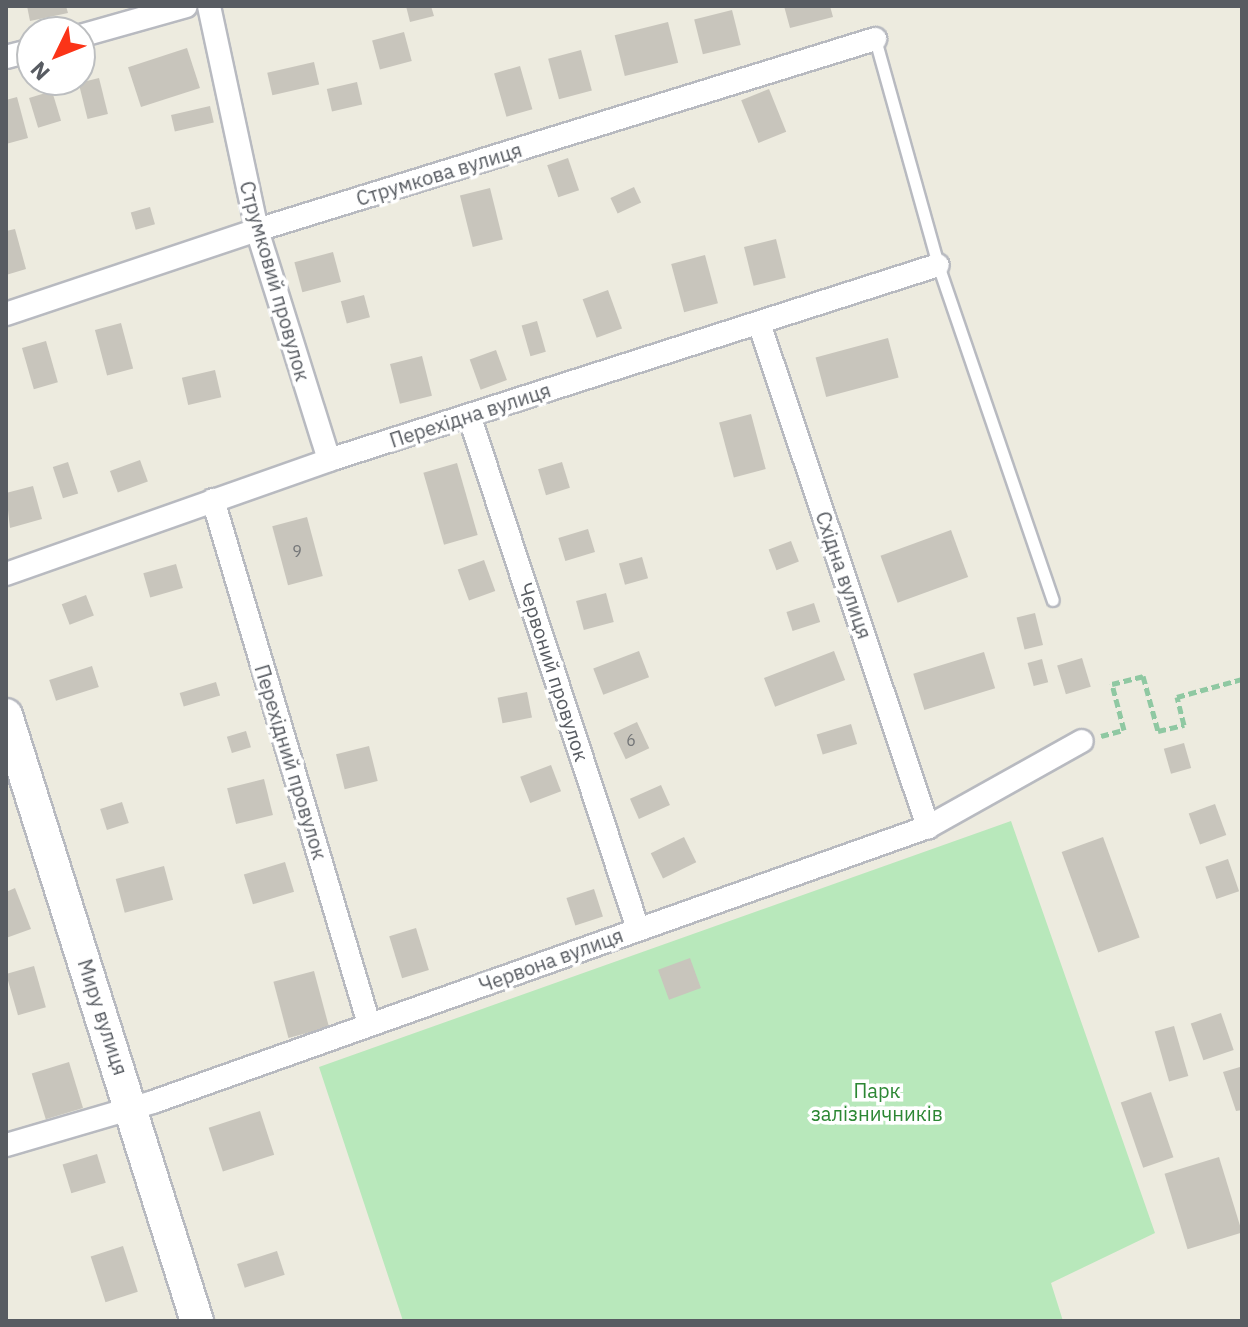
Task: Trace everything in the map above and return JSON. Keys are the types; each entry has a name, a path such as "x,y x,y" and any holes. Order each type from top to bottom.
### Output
{"main road":[{"name":"Миру вулиця","path":"6,715 133,1109 197,1321"}],"street":[{"path":"96,31 186,6"},
{"name":"Струмковий провулок","path":"209,6 257,230 329,460"},
{"name":"Струмкова вулиця","path":"6,314 257,230 875,39"},
{"name":"Перехідна вулиця","path":"6,574 329,460 938,265"},
{"name":"Східна вулиця","path":"759,323 928,827"},
{"name":"Червоний провулок","path":"469,415 638,929"},
{"name":"Перехідний провулок","path":"213,500 369,1024"},
{"name":"Червона вулиця","path":"6,1145 133,1109 928,827 1082,741"}],"lane":[{"path":"875,39 938,265 1053,600"}],"path":[{"path":"1082,741 1124,730 1112,684 1143,676 1158,731 1184,725 1177,697 1242,679"}],"green space":[{"name":"Парк залізничників","path":"1011,821 1155,1233 1051,1283 1063,1321 403,1321 319,1067"}],"building":[{"path":"27,6 66,6 68,13 54,16 29,16"},
{"path":"406,6 431,6 434,16 410,22"},
{"path":"784,6 830,6 833,17 790,28"},
{"path":"732,10 741,45 703,54 694,19"},
{"path":"668,22 678,63 625,76 615,35"},
{"path":"404,32 412,61 380,70 372,41"},
{"path":"187,48 200,88 141,107 128,67"},
{"path":"581,50 592,91 559,99 548,59"},
{"path":"314,62 319,84 272,95 267,73"},
{"path":"520,66 532,109 506,117 494,73"},
{"path":"99,78 108,114 88,119 82,96 96,96 96,79"},
{"path":"357,82 362,104 332,111 327,89"},
{"path":"769,89 786,132 758,143 741,100"},
{"path":"54,96 61,121 38,128 29,98"},
{"path":"17,97 28,138 6,144 6,100"},
{"path":"210,106 214,123 175,132 171,115"},
{"path":"568,158 579,190 558,197 547,165"},
{"path":"634,187 641,202 618,213 610,198"},
{"path":"490,188 503,239 473,247 460,195"},
{"path":"150,207 155,224 136,230 131,213"},
{"path":"15,229 26,269 6,275 6,231"},
{"path":"776,239 786,278 754,286 744,247"},
{"path":"333,252 341,282 302,292 294,262"},
{"path":"705,255 718,303 684,312 671,264"},
{"path":"608,290 622,329 597,338 583,299"},
{"path":"364,295 370,317 347,323 341,301"},
{"path":"537,321 546,352 530,356 522,325"},
{"path":"121,323 133,368 107,375 95,330"},
{"path":"888,338 899,378 826,397 816,357"},
{"path":"46,341 58,382 34,389 22,348"},
{"path":"496,350 507,380 481,390 470,360"},
{"path":"422,356 432,396 400,404 390,364"},
{"path":"215,370 221,397 188,405 182,378"},
{"path":"751,414 766,469 734,478 719,423"},
{"path":"140,460 148,482 118,493 110,471"},
{"path":"68,462 78,493 63,498 53,467"},
{"path":"562,462 570,488 546,495 538,469"},
{"path":"457,463 478,535 444,545 423,473"},
{"path":"33,486 42,519 10,528 6,493"},
{"path":"307,517 323,576 288,585 272,526"},
{"path":"588,529 595,552 565,561 558,538"},
{"path":"951,530 968,577 898,603 881,556"},
{"path":"791,541 799,562 776,570 769,550"},
{"path":"642,557 648,578 625,585 619,564"},
{"path":"484,560 495,591 469,601 458,570"},
{"path":"176,564 183,588 150,597 143,573"},
{"path":"606,593 614,622 584,630 576,601"},
{"path":"86,595 94,616 70,625 62,604"},
{"path":"814,603 820,622 793,631 786,612"},
{"path":"1035,613 1043,645 1025,650 1017,618"},
{"path":"639,651 649,677 603,695 593,669"},
{"path":"834,651 845,680 775,707 764,678"},
{"path":"984,652 995,688 924,710 913,674"},
{"path":"1082,658 1091,687 1066,694 1057,666"},
{"path":"1042,659 1048,682 1034,686 1028,663"},
{"path":"92,666 99,687 56,701 49,680"},
{"path":"216,682 220,695 184,706 180,693"},
{"path":"527,692 532,718 503,723 498,698"},
{"path":"637,722 649,748 626,759 613,733"},
{"path":"851,724 857,744 823,755 817,735"},
{"path":"246,731 251,747 232,753 227,737"},
{"path":"1184,743 1191,768 1171,774 1164,749"},
{"path":"369,746 378,781 345,789 336,754"},
{"path":"551,765 561,791 530,803 520,777"},
{"path":"264,779 273,815 236,824 227,788"},
{"path":"661,785 670,805 639,819 630,799"},
{"path":"122,802 129,823 107,830 100,809"},
{"path":"1215,804 1226,835 1200,845 1189,814"},
{"path":"684,837 696,862 663,878 651,853"},
{"path":"1103,837 1140,938 1098,953 1062,852"},
{"path":"1228,859 1239,891 1216,899 1205,867"},
{"path":"285,862 294,892 253,904 244,875"},
{"path":"164,866 173,900 125,913 116,879"},
{"path":"15,888 31,929 6,938 6,892"},
{"path":"594,889 603,917 575,926 566,898"},
{"path":"416,928 429,970 402,978 389,936"},
{"path":"690,958 701,988 669,1000 658,970"},
{"path":"34,966 46,1007 18,1015 6,974"},
{"path":"314,971 329,1027 288,1038 273,982"},
{"path":"1221,1013 1234,1050 1203,1060 1191,1023"},
{"path":"1174,1026 1188,1076 1169,1081 1155,1032"},
{"path":"69,1062 83,1108 46,1119 32,1073"},
{"path":"1240,1067 1242,1110 1236,1111 1223,1072"},
{"path":"1151,1092 1173,1157 1143,1168 1121,1102"},
{"path":"260,1111 274,1155 223,1171 209,1128"},
{"path":"97,1154 106,1183 71,1193 63,1165"},
{"path":"1219,1157 1242,1233 1188,1249 1164,1174"},
{"path":"123,1246 138,1292 105,1302 91,1257"},
{"path":"277,1251 285,1275 245,1288 237,1264"}]}
